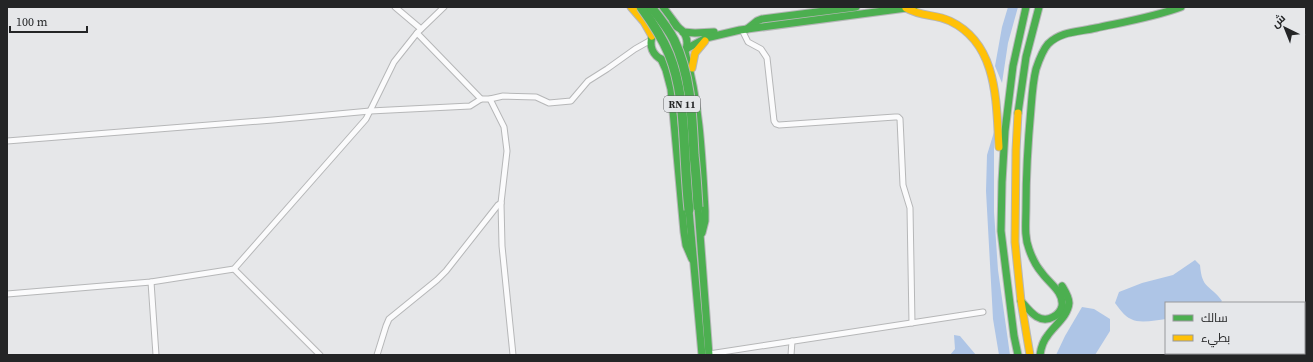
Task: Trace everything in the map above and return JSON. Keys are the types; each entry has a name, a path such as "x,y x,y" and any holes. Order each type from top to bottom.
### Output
{"main road":[{"path":"631,7 644,22 652,38 653,51 661,59 673,60 680,57 686,50 699,41 726,32"},
{"name":"RN 11","path":"641,7 662,39 670,55 677,78 682,108 693,261 703,355"},
{"name":"RN 11","path":"651,7 665,24 679,50 686,74 691,103 701,235 703,355"},
{"path":"663,7 681,29 687,41 686,50"},
{"path":"745,29 762,19 856,7"},
{"path":"652,38 656,30 663,26 670,25 695,33 726,32 910,7 918,14 942,18 960,26 971,34 979,43 986,56 993,79 1002,182"},
{"path":"1018,355 1013,328 1001,231 1002,182 1005,131 1014,66 1026,7"},
{"path":"1030,355 1021,301 1015,242 1016,150 1018,108 1026,57 1039,7"},
{"path":"1040,355 1043,343 1066,314 1068,303 1067,295 1063,288 1049,274 1040,260 1033,242 1031,226 1031,162 1039,78 1043,62 1054,45 1062,40 1087,30 1181,7"},
{"path":"1021,301 1034,316 1038,319 1044,320 1056,315 1062,306 1061,296 1041,272 1032,258 1026,236 1025,178 1027,142 1035,72 1044,50 1050,42 1056,38 1076,30 1087,30"},
{"path":"692,76 692,61 694,54 700,46 713,36"},
{"name":"RN 11","path":"686,50 696,95 700,136 705,211 704,226 701,235"},
{"name":"RN 11","path":"661,59 669,79 671,89 685,239 693,261"}],"street":[{"path":"396,7 481,99"},
{"path":"7,294 151,282 234,269 366,119 394,62 419,31 444,7"},
{"path":"745,29 748,42 761,49 767,58 774,121 776,124 895,117 900,119 903,185 910,208 912,323"},
{"path":"7,141 370,111 470,106 481,99 490,99 503,96 536,97 549,103 571,100 593,77 652,38"},
{"path":"490,99 504,127 507,151 501,203 502,246 513,355"},
{"path":"378,355 389,319 446,271 501,203"},
{"path":"234,269 320,355"},
{"path":"151,282 156,355"},
{"path":"703,355 983,312"},
{"path":"791,355 792,341"}],"shaded area":[{"path":"1008,7 1018,7 1008,43 1002,83 995,66 1002,27"},
{"path":"994,132 994,212 998,270 1010,355 999,355 993,319 986,191 987,155"},
{"path":"1195,260 1200,265 1205,283 1222,301 1165,302 1165,319 1153,321 1128,318 1115,303 1119,292 1142,283 1173,275"},
{"path":"1082,307 1094,309 1110,319 1110,331 1095,355 1056,355 1065,336"},
{"path":"954,335 960,336 976,355 950,355 955,349"}],"traffic: fast":[{"path":"641,7 663,42 669,54 677,78 682,117 689,210"},
{"path":"651,7 672,36 684,68 690,96 698,207"},
{"path":"663,7 678,27"},
{"path":"747,29 762,19 856,7"},
{"path":"686,49 706,38 740,30 914,7"},
{"path":"1018,355 1014,336 1001,231 1002,182 1005,131 1013,66 1026,7"},
{"path":"1018,113 1026,57 1039,7"},
{"path":"1021,301 1031,312 1043,319 1048,319 1056,315 1062,306 1061,296 1034,262 1027,244 1026,234 1027,170 1032,93 1036,69 1042,53 1048,44 1064,34 1139,19 1181,7"},
{"path":"673,25 682,30 686,36 687,43 686,50 682,56 673,61 665,61 656,56 652,50 651,39 656,30 662,26 673,25"},
{"path":"683,32 714,32"},
{"path":"685,52 694,91 700,131 705,211 705,221 702,233"},
{"path":"661,59 666,70 671,89 684,232 686,245 692,259"},
{"path":"698,207 709,355"},
{"path":"689,210 702,355"},
{"path":"1040,355 1045,340 1064,316 1068,308 1069,303 1067,294 1062,286"}],"traffic: slow":[{"path":"631,7 644,22 652,36"},
{"path":"906,8 918,13 939,17 950,21 966,31 977,44 986,59 995,93 999,147"},
{"path":"692,68 695,53 705,41"},
{"path":"1018,113 1015,242 1021,301 1030,355"}]}
